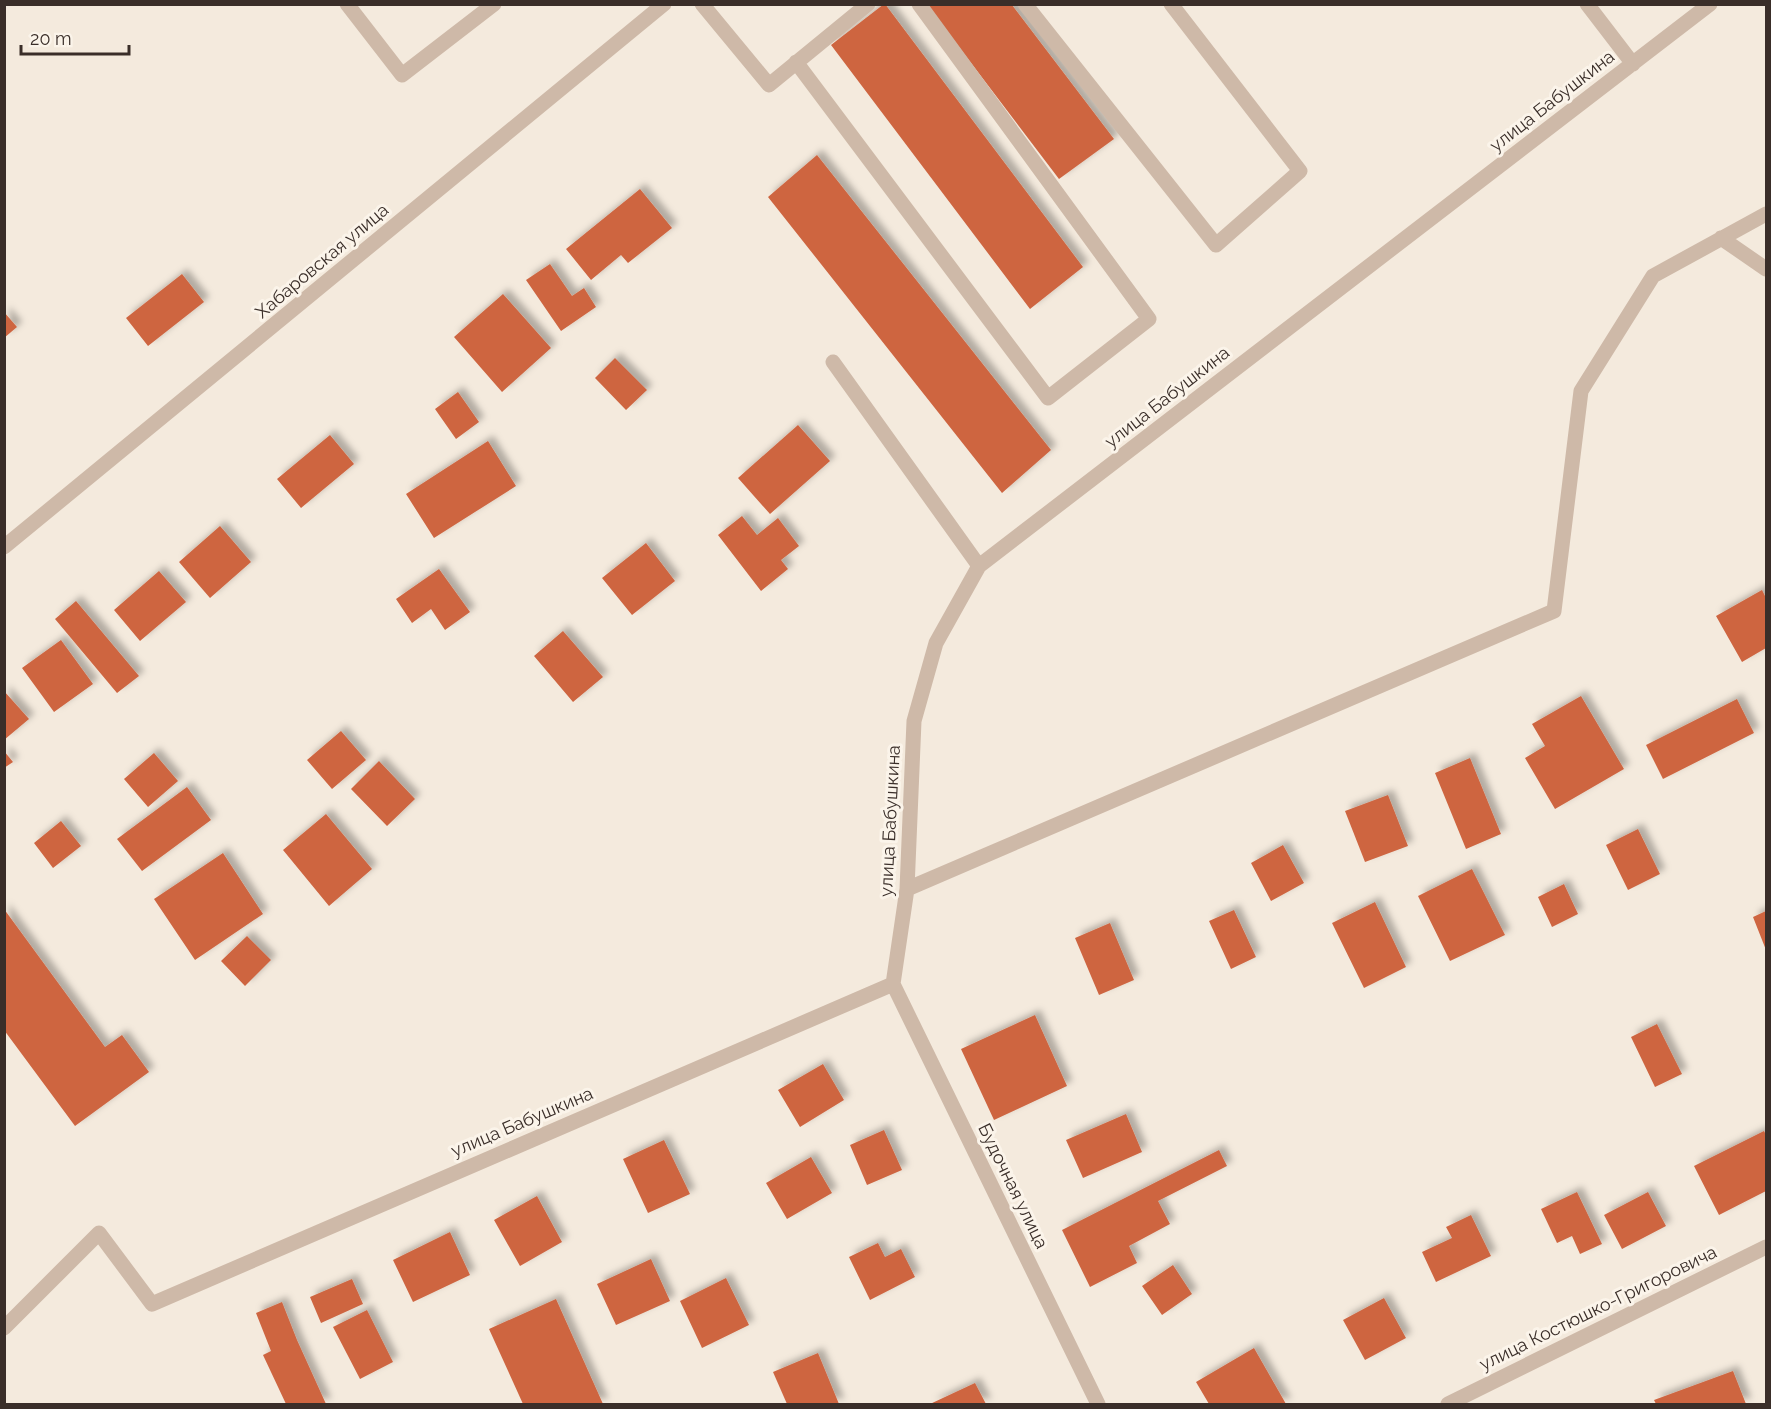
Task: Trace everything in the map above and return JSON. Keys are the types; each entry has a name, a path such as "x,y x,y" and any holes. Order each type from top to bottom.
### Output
{"street":[{"path":"347,4 402,75 494,4"},
{"name":"Хабаровская улица","path":"4,547 664,4"},
{"path":"702,4 769,84 868,4"},
{"path":"796,62 1048,398 1149,319 919,4"},
{"path":"1025,4 1216,245 1300,171 1171,4"},
{"path":"1587,4 1633,64"},
{"name":"улица Бабушкина","path":"4,1328 99,1233 152,1304 893,984 908,889 914,721 936,643 979,566 1710,4"},
{"path":"908,889 1554,611 1581,390 1653,276 1767,214"},
{"path":"1721,238 1767,269"},
{"path":"833,362 979,566"},
{"name":"Будочная улица","path":"893,984 1098,1404"},
{"name":"улица Костюшко-Григоровича","path":"1448,1404 1767,1247"}],"building":[{"path":"884,4 1083,267 1030,309 831,45"},
{"path":"927,5 1012,5 1114,139 1059,179"},
{"path":"817,155 1051,450 1002,493 768,197"},
{"path":"640,189 672,228 628,263 621,255 591,280 566,249"},
{"path":"550,264 572,296 584,288 596,307 561,331 526,280"},
{"path":"182,274 204,302 148,346 126,318"},
{"path":"503,294 551,348 502,392 454,337"},
{"path":"4,312 17,327 4,338"},
{"path":"615,358 647,390 626,410 595,378"},
{"path":"458,392 479,422 456,439 435,409"},
{"path":"798,425 830,461 770,514 738,478"},
{"path":"330,435 354,464 301,508 277,479"},
{"path":"488,441 516,486 434,538 406,494"},
{"path":"742,516 757,535 778,518 799,546 781,560 788,569 761,591 718,535"},
{"path":"220,526 251,562 210,598 179,562"},
{"path":"646,543 675,581 632,615 602,578"},
{"path":"439,569 470,612 445,630 431,609 412,623 396,599"},
{"path":"159,571 186,602 140,641 114,610"},
{"path":"1762,590 1766,598 1766,648 1742,662 1716,616"},
{"path":"76,601 139,676 117,693 55,619"},
{"path":"563,631 603,677 573,702 534,656"},
{"path":"61,640 93,684 54,712 22,668"},
{"path":"4,691 29,719 4,740"},
{"path":"1581,696 1624,769 1555,809 1525,758 1545,746 1532,724"},
{"path":"1737,699 1754,733 1663,779 1646,745"},
{"path":"341,731 366,760 332,789 307,760"},
{"path":"4,751 13,762 4,768"},
{"path":"154,753 178,781 148,807 124,779"},
{"path":"1470,758 1501,834 1466,849 1435,773"},
{"path":"379,761 415,799 387,826 351,789"},
{"path":"187,787 211,820 142,871 117,839"},
{"path":"1388,795 1408,846 1365,862 1345,811"},
{"path":"326,814 372,869 329,906 283,850"},
{"path":"61,821 81,846 53,868 34,843"},
{"path":"1638,829 1660,874 1628,890 1606,845"},
{"path":"1283,845 1304,883 1271,901 1251,863"},
{"path":"223,853 263,914 195,960 154,899"},
{"path":"1472,869 1505,935 1450,961 1418,896"},
{"path":"1564,884 1578,914 1552,927 1538,897"},
{"path":"1375,902 1406,967 1364,988 1332,923"},
{"path":"4,909 105,1047 122,1035 149,1072 75,1126 4,1030"},
{"path":"1234,910 1256,957 1231,969 1209,921"},
{"path":"1766,911 1766,950 1753,917"},
{"path":"1110,923 1134,980 1099,995 1075,938"},
{"path":"247,936 271,960 245,986 221,961"},
{"path":"1035,1015 1067,1086 994,1120 961,1049"},
{"path":"1657,1024 1682,1074 1655,1087 1631,1037"},
{"path":"823,1064 844,1100 800,1127 778,1090"},
{"path":"1126,1114 1142,1152 1083,1178 1066,1140"},
{"path":"884,1130 902,1170 867,1185 850,1145"},
{"path":"1764,1131 1766,1135 1766,1191 1719,1215 1694,1166"},
{"path":"664,1140 690,1194 648,1213 623,1159"},
{"path":"1219,1150 1227,1166 1158,1201 1170,1224 1129,1246 1137,1263 1090,1287 1062,1230"},
{"path":"811,1157 832,1193 787,1219 766,1183"},
{"path":"1577,1192 1602,1244 1580,1254 1572,1236 1557,1243 1541,1209"},
{"path":"1648,1192 1666,1226 1622,1249 1604,1215"},
{"path":"537,1196 562,1242 520,1266 494,1220"},
{"path":"1471,1215 1491,1256 1436,1282 1422,1252 1452,1238 1446,1227"},
{"path":"450,1232 470,1275 413,1302 393,1260"},
{"path":"878,1243 885,1257 901,1249 915,1277 870,1300 849,1257"},
{"path":"651,1259 670,1301 616,1325 597,1284"},
{"path":"1173,1265 1192,1294 1162,1315 1142,1286"},
{"path":"726,1278 749,1325 702,1348 680,1301"},
{"path":"352,1279 363,1304 321,1323 310,1297"},
{"path":"1384,1298 1406,1338 1365,1360 1343,1320"},
{"path":"556,1299 603,1404 523,1404 489,1329"},
{"path":"282,1302 326,1404 286,1404 263,1355 271,1351 256,1313"},
{"path":"367,1310 393,1362 360,1379 333,1327"},
{"path":"1254,1348 1286,1404 1209,1404 1196,1382"},
{"path":"818,1353 839,1404 787,1404 773,1372"},
{"path":"1733,1371 1746,1404 1656,1404 1654,1400"},
{"path":"975,1383 986,1404 930,1404"}]}
